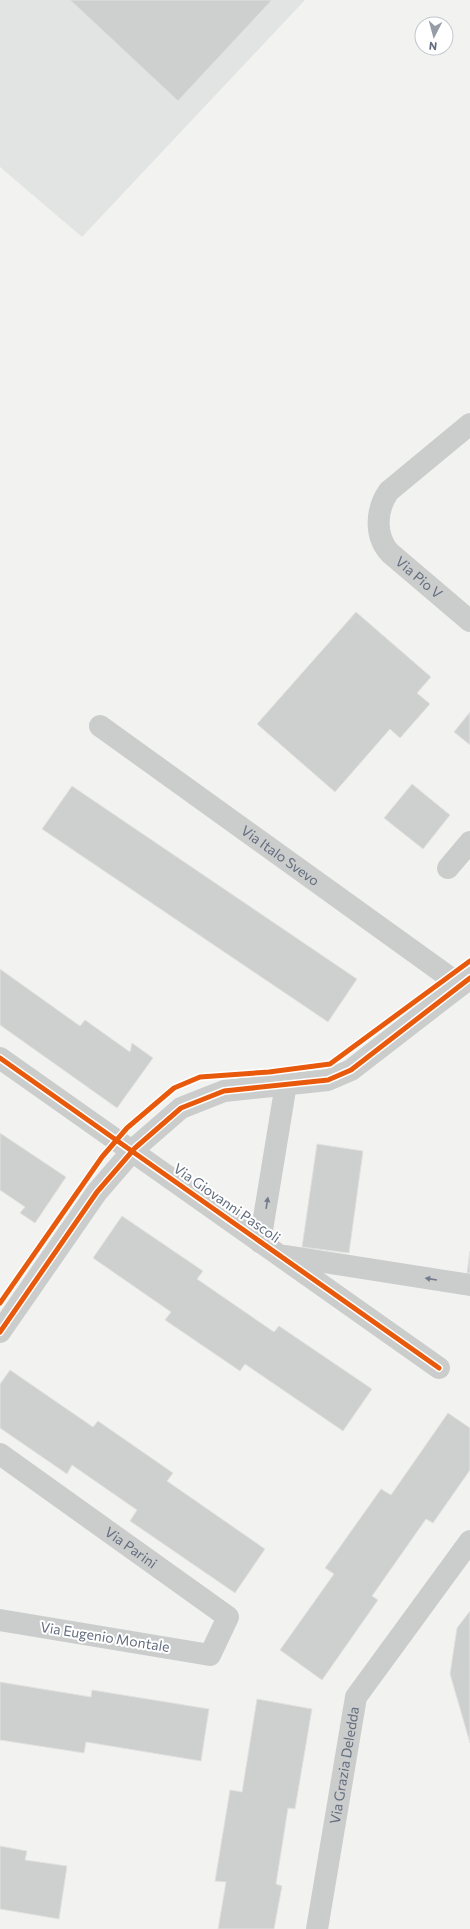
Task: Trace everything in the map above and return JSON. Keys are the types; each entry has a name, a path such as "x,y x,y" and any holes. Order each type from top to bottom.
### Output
{"street":[{"name":"Via Pio V","path":"470,424 389,491 382,500 378,526 384,547 470,621"},
{"name":"Via Italo Svevo","path":"100,726 465,982"},
{"path":"448,868 470,842"},
{"path":"0,1332 97,1192 132,1151 181,1108 224,1091 328,1080 351,1070 465,982"},
{"name":"Via Giovanni Pascoli","path":"0,1058 439,1368"},
{"path":"260,1242 286,1084"},
{"path":"280,1255 470,1285"},
{"name":"Via Parini","path":"0,1454 228,1617 210,1655"},
{"name":"Via Grazia Deledda","path":"317,1929 356,1697 470,1541"},
{"name":"Via Eugenio Montale","path":"0,1620 210,1655"}],"shaded area":[{"path":"0,0 305,0 82,237 0,167"}],"building":[{"path":"70,0 272,0 178,101"},
{"path":"356,612 431,677 417,693 430,704 400,738 390,729 335,792 257,724"},
{"path":"470,712 470,745 454,732"},
{"path":"412,784 450,815 423,849 384,818"},
{"path":"72,786 357,979 328,1022 42,829"},
{"path":"0,969 80,1026 85,1020 130,1052 132,1043 153,1058 117,1108 0,1025"},
{"path":"0,1133 66,1177 35,1223 20,1213 25,1207 0,1190"},
{"path":"317,1144 363,1151 349,1253 302,1247"},
{"path":"122,1216 203,1271 197,1279 274,1332 279,1326 372,1389 343,1431 245,1364 240,1371 165,1320 171,1312 93,1258"},
{"path":"470,1251 470,1273 467,1273"},
{"path":"10,1370 93,1427 98,1421 173,1473 167,1481 265,1549 235,1593 130,1521 137,1510 72,1465 67,1474 0,1428 0,1384"},
{"path":"448,1413 470,1428 470,1470 433,1523 426,1519 372,1596 378,1600 322,1680 280,1650 334,1574 325,1568 381,1489 391,1495"},
{"path":"470,1611 470,1743 450,1674 457,1628"},
{"path":"0,1682 91,1697 92,1690 209,1709 201,1761 86,1742 84,1753 0,1740"},
{"path":"257,1699 312,1709 295,1809 288,1808 276,1884 282,1886 274,1929 218,1929 226,1882 215,1881 230,1790 242,1792"},
{"path":"0,1846 27,1851 25,1860 67,1866 59,1919 0,1909"}],"cycle path":[{"path":"0,1303 102,1157 127,1128 174,1088 200,1077 269,1072 330,1064 470,961"},
{"path":"0,1332 97,1192 135,1148 181,1108 224,1091 328,1080 351,1070 470,978"},
{"path":"0,1058 439,1368"}]}
